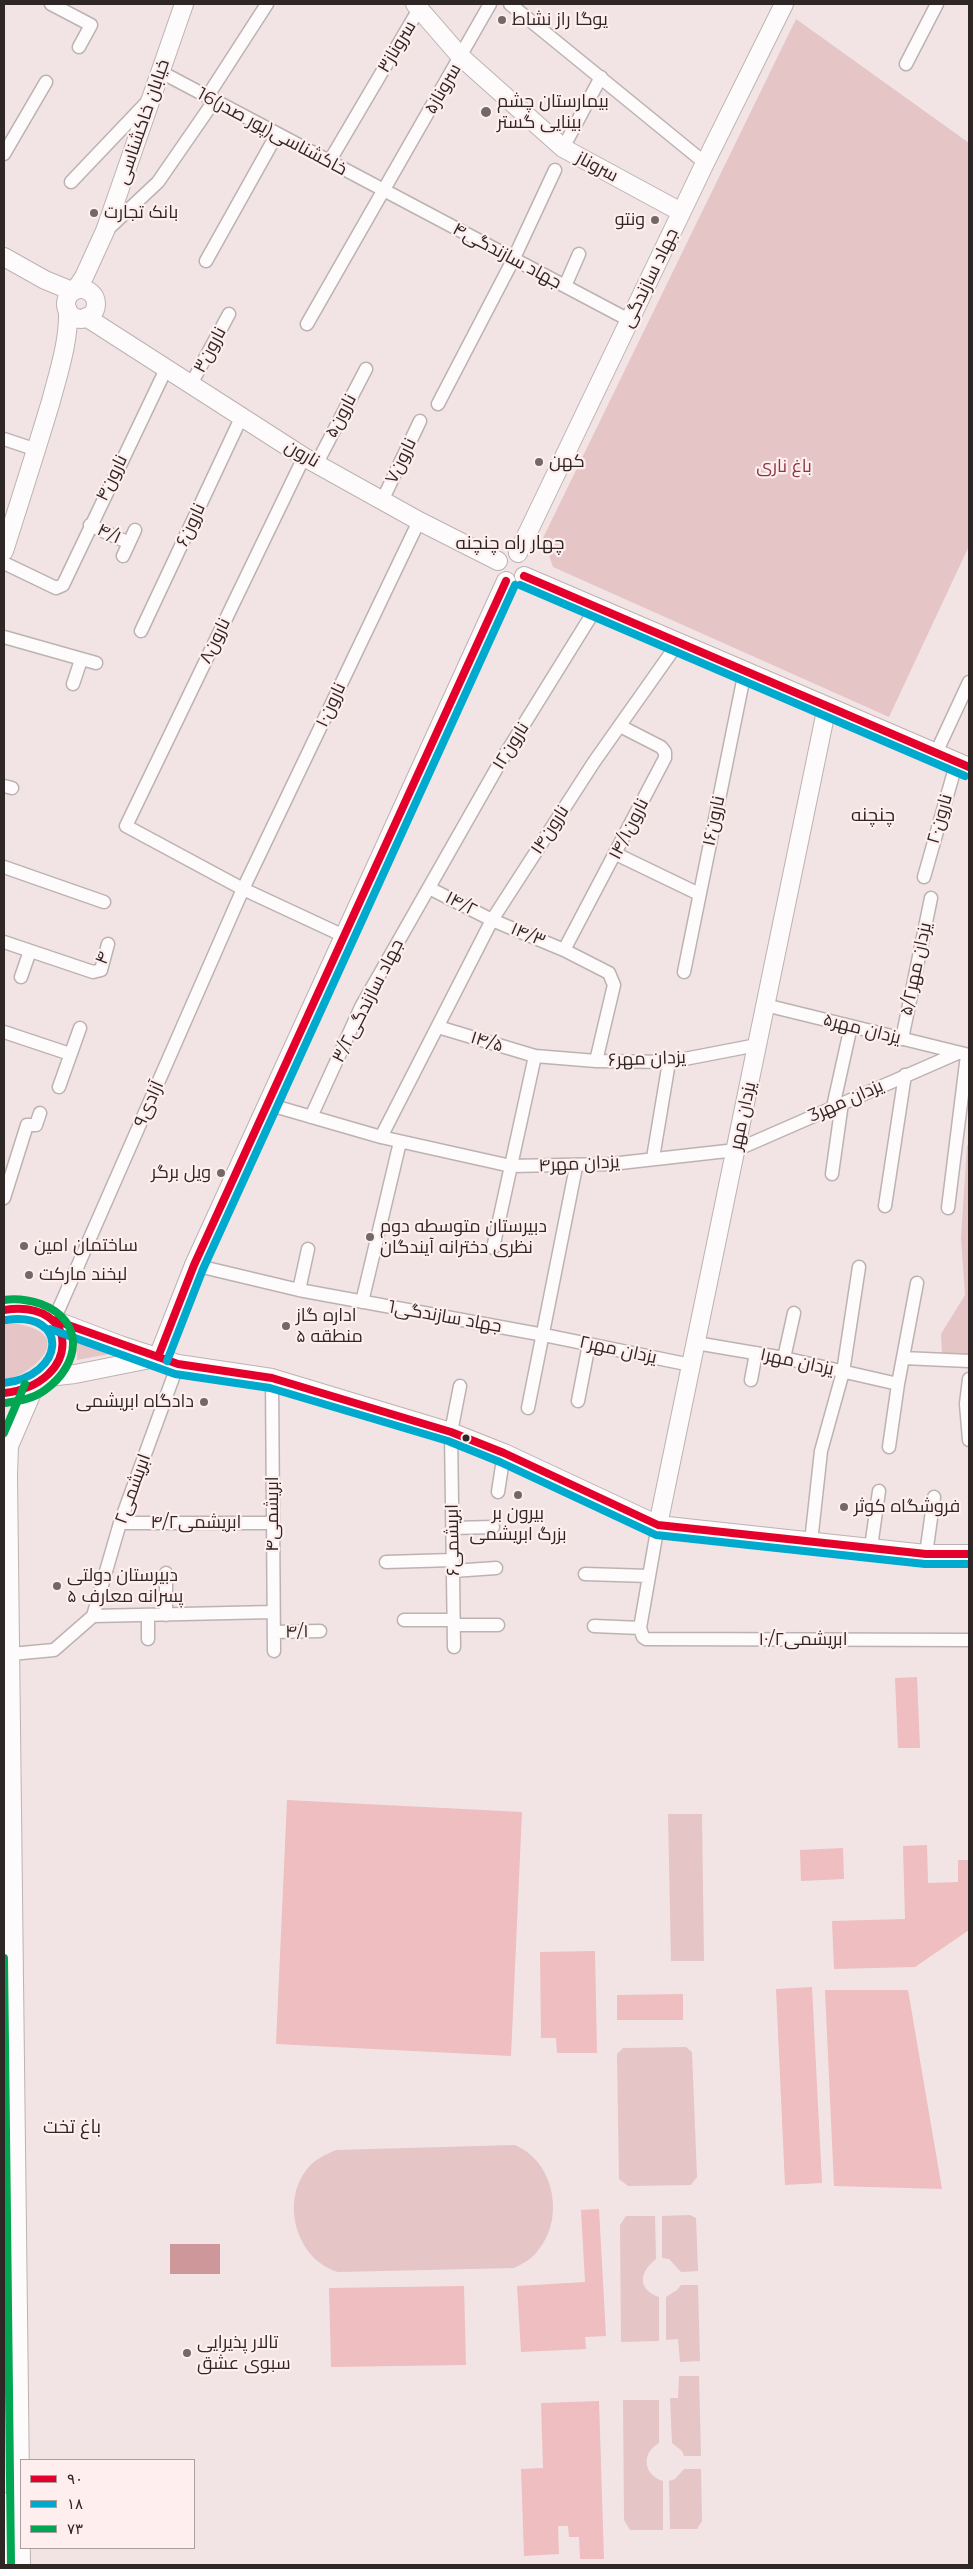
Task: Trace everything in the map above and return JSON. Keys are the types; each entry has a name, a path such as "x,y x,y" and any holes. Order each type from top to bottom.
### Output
{"main road":[{"name":"خیابان خاکشناسی","path":"4,551 37,450 62,360 68,330 80,304 184,4"},
{"name":"جهاد سازندگی","path":"518,554 681,212 784,4"},
{"name":"سروناز","path":"417,6 462,56 563,148 681,212"},
{"name":"نارون","path":"4,257 46,280 80,304 113,335 241,418 382,501 498,561"},
{"path":"509,552 518,554 526,564 524,576 516,582 506,581 497,570 498,561 509,552"},
{"path":"524,576 963,764"},
{"path":"158,1357 194,1265 506,581"},
{"name":"یزدان مهر","path":"658,1525 827,706"},
{"path":"6,1308 40,1313 120,1345 178,1364 272,1378 451,1432 504,1454 658,1525 926,1554 969,1554"},
{"path":"20,2512 10,1980 11,1654 6,1440 34,1388 48,1377 61,1357 64,1344 62,1332 54,1320"},
{"path":"120,1345 146,1342 156,1337 171,1324"},
{"path":"48,1377 75,1374 158,1357"},
{"path":"4,1393 34,1388"},
{"path":"4,2502 4,2565"},
{"path":"21,2549 21,2565"}],"street":[{"path":"51,4 91,25 79,46"},
{"path":"103,235 158,182 211,99 267,4"},
{"name":"سروناز۵","path":"307,324 462,56 490,4"},
{"path":"510,4 705,163"},
{"path":"906,64 937,4"},
{"name":"سروناز۳","path":"329,162 417,6"},
{"name":"16خاکشناسی(پور صدر)","path":"161,72 384,192"},
{"path":"563,148 601,77"},
{"path":"4,154 46,82"},
{"path":"72,182 152,97"},
{"path":"206,261 277,134"},
{"path":"438,404 513,260 555,170"},
{"name":"جهاد سازندگی۴","path":"384,192 630,320"},
{"path":"565,286 579,254"},
{"name":"نارون۳","path":"190,386 229,314"},
{"name":"نارون۴","path":"4,563 56,588 60,587 166,369"},
{"name":"نارون۵","path":"310,460 366,369"},
{"name":"نارون۶","path":"141,631 241,418"},
{"name":"نارون۷","path":"382,501 420,421"},
{"path":"4,439 37,450"},
{"name":"نارون۸","path":"243,889 126,826 310,460"},
{"name":"نارون۱۰","path":"243,889 419,521"},
{"name":"۴/۱","path":"90,524 128,543"},
{"path":"123,556 135,530"},
{"name":"نارون۱۲","path":"429,888 498,766 596,608"},
{"path":"4,637 96,663"},
{"name":"نارون۱۴","path":"381,1136 492,920 620,726 678,643"},
{"path":"73,684 81,660"},
{"name":"نارون۱۶","path":"684,972 745,671"},
{"path":"936,753 969,682"},
{"name":"۱۴/۱نارون","path":"564,950 665,758 665,752 661,747 620,726"},
{"name":"نارون۲۰","path":"924,877 963,764"},
{"path":"616,854 699,894"},
{"path":"4,867 104,902"},
{"name":"۱۴/۲","path":"429,888 492,920"},
{"name":"۳/۲جهاد سازندگی","path":"311,1117 360,1007 429,888"},
{"path":"243,889 344,936"},
{"name":"آزادی۹","path":"54,1320 243,889"},
{"name":"۵/۲یزدان مهر","path":"902,1039 931,898"},
{"name":"۱۴/۳","path":"492,920 564,950 612,977 614,985 596,1061"},
{"path":"4,942 30,951 21,977"},
{"name":"۴","path":"30,951 97,972 101,970 108,944"},
{"name":"یزدان مهر۵","path":"766,1005 965,1054"},
{"path":"832,1174 837,1105 850,1026"},
{"name":"۱۴/۵","path":"438,1027 535,1056"},
{"path":"59,1087 80,1028"},
{"path":"4,1032 70,1054"},
{"name":"یزدان مهر۶","path":"535,1056 596,1061 669,1062 757,1045"},
{"path":"948,1208 965,1054"},
{"name":"3یزدان مهر","path":"736,1150 905,1075 965,1054"},
{"path":"493,1248 535,1056"},
{"path":"653,1158 669,1062"},
{"path":"885,1206 905,1075"},
{"name":"یزدان مهر۴","path":"267,1104 400,1142 511,1166 576,1167 736,1150"},
{"path":"4,1198 27,1125 36,1125 40,1113"},
{"path":"362,1302 400,1142"},
{"path":"528,1408 576,1167"},
{"path":"299,1290 308,1249"},
{"name":"1جهاد سازندگی","path":"194,1265 228,1275 299,1290 544,1335"},
{"path":"811,1542 821,1451 843,1372 859,1267"},
{"path":"889,1446 898,1384 917,1282"},
{"path":"784,1358 794,1313"},
{"name":"یزدان مهر۲","path":"544,1335 691,1365"},
{"name":"یزدان مهر۱","path":"696,1342 784,1358 898,1384"},
{"path":"578,1401 589,1344"},
{"path":"751,1380 756,1353"},
{"path":"903,1358 969,1361"},
{"name":"ابریشمی۲","path":"93,1616 120,1523 178,1364"},
{"name":"ابریشمی۴","path":"272,1378 274,1651"},
{"path":"969,1379 966,1404 969,1440"},
{"name":"ابریشمی۶","path":"454,1647 451,1432 460,1386"},
{"path":"498,1492 504,1454"},
{"path":"871,1547 879,1492"},
{"path":"926,1554 934,1497"},
{"name":"ابریشمی۴/۲","path":"120,1523 273,1523"},
{"path":"640,1631 658,1525"},
{"path":"452,1528 493,1528"},
{"path":"386,1562 496,1568"},
{"path":"166,1573 166,1615"},
{"path":"585,1574 649,1576"},
{"path":"11,1654 54,1650 93,1616 273,1612"},
{"path":"148,1615 148,1639"},
{"path":"404,1620 498,1625"},
{"name":"۱۰/۲ابریشمی","path":"594,1626 640,1631 646,1639 656,1641 969,1640"},
{"name":"۴/۱","path":"274,1632 320,1631"}],"green space":[{"name":"باغ ناری","path":"796,19 969,143 969,546 889,717 553,567 543,538"},
{"path":"967,1145 969,1146 969,1357 942,1354 941,1334 965,1295 961,1238"},
{"path":"12,1323 37,1330 45,1336 47,1347 44,1354 33,1366 17,1376 4,1380 4,1324"},
{"path":"77,1343 85,1343 110,1354 77,1360"},
{"path":"668,1814 702,1814 704,1961 671,1961"},
{"path":"686,2047 692,2052 697,2177 691,2185 628,2186 619,2179 617,2054 623,2048"},
{"path":"515,2145 529,2153 539,2164 547,2178 552,2193 553,2209 551,2225 545,2240 534,2255 526,2262 514,2268 338,2272 324,2266 312,2256 303,2243 297,2229 294,2213 299,2183 310,2166 336,2150"},
{"path":"690,2215 696,2218 698,2271 681,2272 669,2259 662,2258 662,2216"},
{"path":"626,2216 655,2216 656,2259 646,2269 643,2280 647,2289 659,2297 659,2341 621,2342 620,2225"},
{"path":"681,2285 698,2285 700,2361 680,2362 678,2339 666,2340 666,2297"},
{"path":"679,2376 699,2376 701,2456 684,2456 682,2451 672,2443 670,2398 678,2398"},
{"path":"623,2400 659,2400 659,2443 649,2452 647,2464 651,2474 663,2481 663,2530 630,2530 624,2520"},
{"path":"684,2469 701,2469 702,2521 697,2529 670,2529 669,2481 675,2479"}],"shaded area":[{"path":"917,1677 920,1748 898,1748 895,1678"},
{"path":"287,1800 522,1812 511,2056 276,2044"},
{"path":"927,1845 928,1883 958,1882 958,1860 969,1860 969,1930 915,1967 834,1969 832,1921 905,1919 903,1846"},
{"path":"843,1848 844,1879 801,1881 800,1850"},
{"path":"595,1951 597,2053 557,2053 556,2038 541,2038 540,1952"},
{"path":"812,1987 822,2183 785,2185 776,1989"},
{"path":"825,1990 908,1990 942,2189 834,2186"},
{"path":"683,1994 683,2020 617,2020 617,1995"},
{"path":"599,2209 606,2336 585,2337 586,2349 521,2352 517,2286 585,2282 581,2210"},
{"path":"170,2244 220,2244 220,2274 170,2274"},
{"path":"464,2286 466,2365 331,2367 329,2288"},
{"path":"599,2401 604,2559 580,2559 579,2537 569,2537 568,2526 558,2526 559,2554 524,2556 521,2469 543,2468 541,2403"}],"transit line":[{"name":"۹۰","path":"524,576 969,767"},
{"name":"۹۰","path":"158,1357 194,1265 506,581"},
{"name":"۱۸","path":"167,1361 203,1269 515,585"},
{"name":"۱۸","path":"520,585 965,776"},
{"name":"۷۳","path":"4,1300 32,1301 56,1312 66,1321 71,1332 73,1344 71,1356 57,1380 31,1398 5,1403"},
{"name":"۹۰","path":"4,1310 30,1310 48,1317 59,1329 62,1344 59,1360 48,1375 30,1386 4,1393"},
{"name":"۱۸","path":"4,1383 24,1378 39,1369 49,1358 52,1345 50,1334 42,1325 27,1320 6,1320"},
{"name":"۹۰","path":"54,1320 178,1364 272,1378 451,1432 504,1453 658,1525 926,1554 969,1554"},
{"name":"۱۸","path":"50,1329 175,1374 270,1388 448,1441 500,1462 656,1535 925,1564 969,1564"},
{"name":"۷۳","path":"4,1433 25,1384"},
{"name":"۷۳","path":"4,1958 11,2565"}],"place":[{"name":"یوگا راز نشاط","path":"502,20"},
{"name":"بیمارستان چشم بینایی گستر","path":"486,112"},
{"name":"بانک تجارت","path":"94,213"},
{"name":"ونتو","path":"655,220"},
{"name":"کهن","path":"539,462"},
{"name":"ویل برگر","path":"221,1173"},
{"name":"دبیرستان متوسطه دوم نظری دخترانه آیندگان","path":"370,1237"},
{"name":"ساختمان امین","path":"24,1246"},
{"name":"لبخند مارکت","path":"29,1275"},
{"name":"اداره گاز منطقه ۵","path":"286,1326"},
{"name":"دادگاه ابریشمی","path":"204,1402"},
{"name":"بیرون بر بزرگ ابریشمی","path":"518,1495"},
{"name":"فروشگاه کوثر","path":"844,1507"},
{"name":"دبیرستان دولتی پسرانه معارف ۵","path":"57,1586"},
{"name":"تالار پذیرایی سبوی عشق","path":"187,2353"}],"district":[{"name":"چهار راه چنچنه","path":"510,543"},
{"name":"چنچنه","path":"873,815"},
{"name":"باغ تخت","path":"72,2127"}]}
